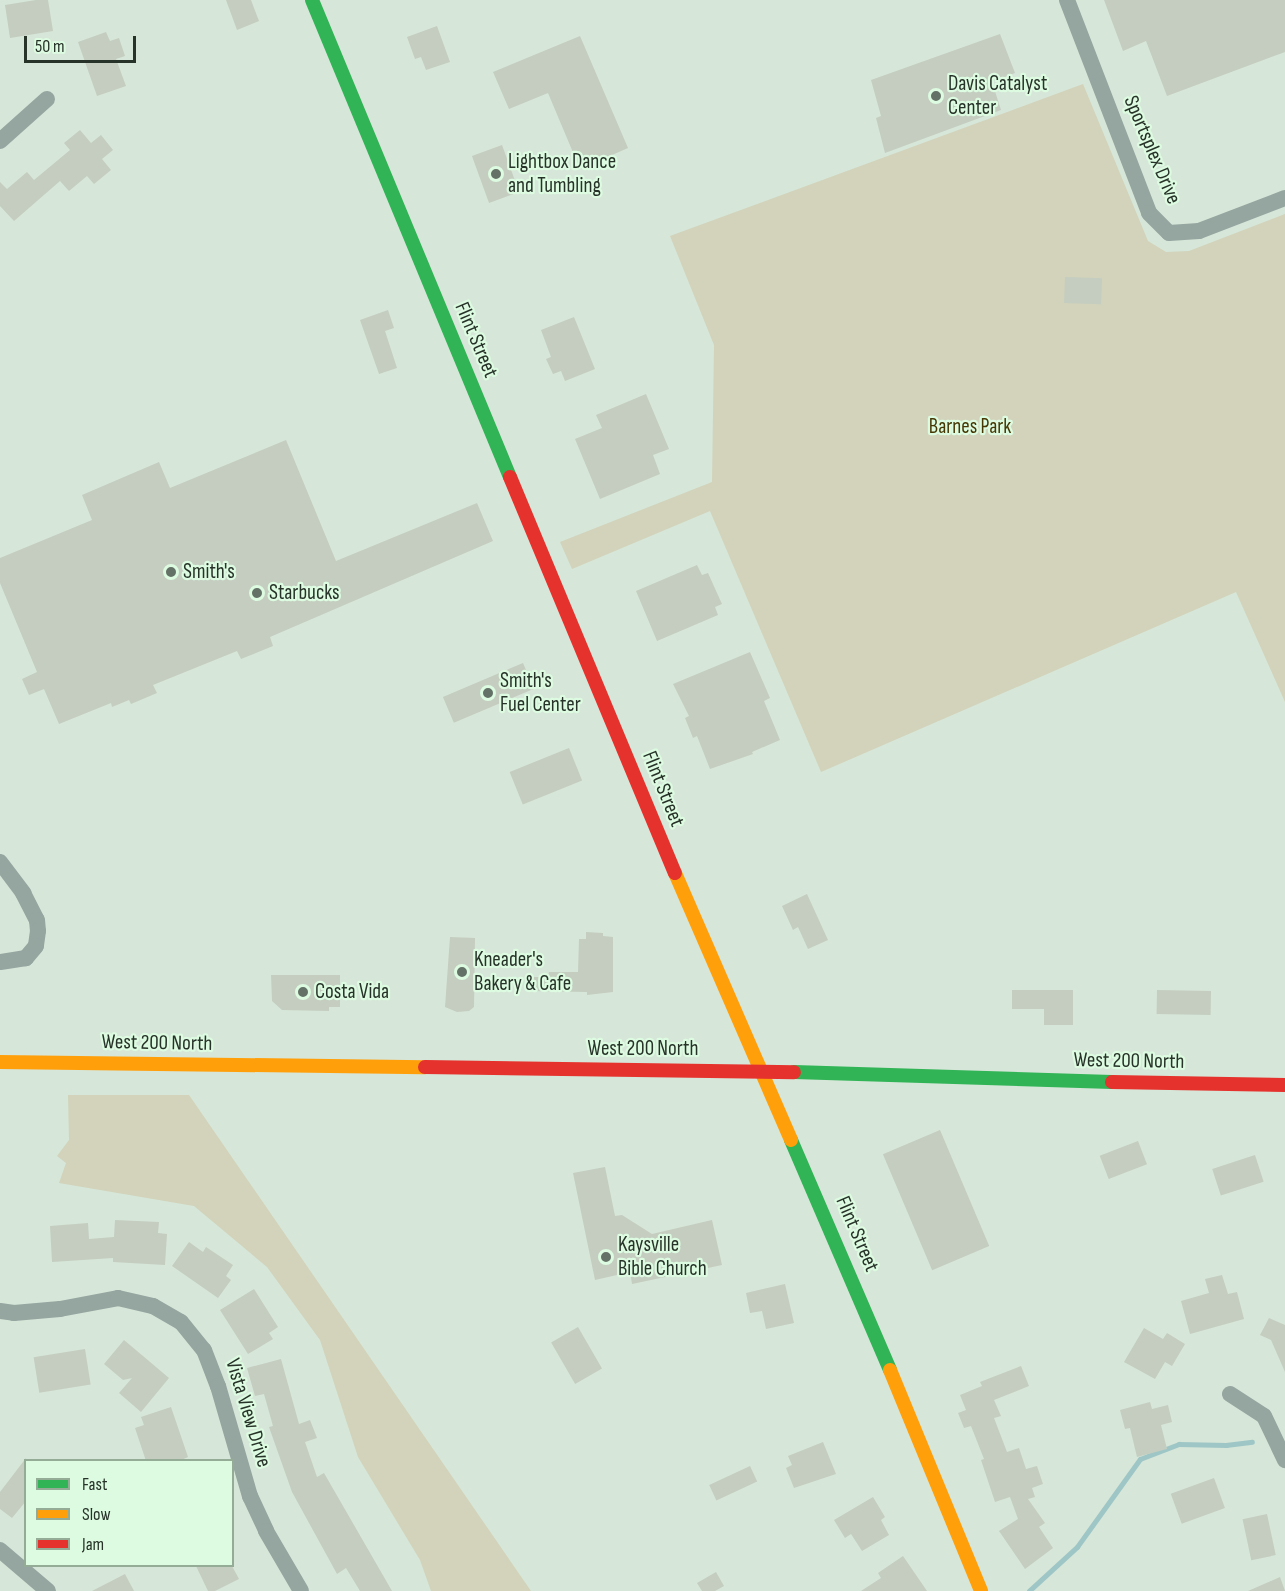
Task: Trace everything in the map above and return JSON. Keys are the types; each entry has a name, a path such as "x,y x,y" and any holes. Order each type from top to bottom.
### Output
{"main road":[{"name":"Flint Street","path":"312,0 654,823 760,1071 834,1234 981,1591"},
{"name":"West 200 North","path":"0,1062 760,1071 970,1079 1285,1085"}],"street":[{"name":"Sportsplex Drive","path":"1067,0 1149,213 1169,232 1199,231 1285,198"},
{"path":"0,141 47,99"},
{"path":"0,862 23,893 37,920 38,931 36,946 26,958 0,962"},
{"name":"Vista View Drive","path":"0,1311 14,1313 60,1309 118,1298 153,1306 181,1322 204,1350 218,1386 250,1496 266,1531 302,1591"},
{"path":"1230,1394 1264,1416 1285,1460"},
{"path":"0,1550 48,1591"}],"green space":[{"name":"Barnes Park","path":"1083,84 1148,241 1166,252 1189,251 1285,214 1285,702 1236,592 821,772 710,511 572,569 560,542 712,482 714,345 670,236"},
{"path":"68,1095 189,1095 531,1591 431,1591 420,1560 358,1457 320,1340 267,1267 194,1206 59,1183 66,1163 57,1156 69,1140"}],"building":[{"path":"48,0 53,31 10,38 5,5"},
{"path":"226,0 251,0 259,21 237,30"},
{"path":"1104,0 1285,0 1285,52 1167,96 1146,41 1123,51"},
{"path":"437,26 450,62 426,70 421,57 415,59 407,37"},
{"path":"106,32 110,41 119,38 125,56 116,59 126,86 97,96 78,42"},
{"name":"Davis Catalyst Center","path":"1000,34 1015,73 992,82 1001,110 885,153 876,118 881,116 871,80"},
{"path":"580,36 628,148 580,169 548,93 509,109 493,72"},
{"path":"80,130 91,143 101,135 113,150 102,159 111,170 94,184 87,176 69,191 60,181 14,221 0,206 0,182 7,189 27,172 34,180 70,150 64,143"},
{"name":"Lightbox Dance and Tumbling","path":"502,145 519,192 489,203 472,156"},
{"path":"1065,277 1102,278 1101,304 1064,303"},
{"path":"388,310 394,328 385,331 397,368 379,374 360,320"},
{"path":"574,317 595,369 565,381 561,371 553,374 546,359 551,357 541,330"},
{"path":"646,394 669,449 653,455 660,474 600,499 575,439 602,428 596,415"},
{"name":"Smith's","path":"286,440 336,561 477,503 493,541 270,637 273,646 241,659 237,651 153,685 157,693 131,704 129,700 112,707 111,703 59,724 44,689 29,695 22,679 37,672 0,583 0,558 92,520 82,495 159,462 170,488"},
{"path":"697,565 702,575 708,573 722,604 715,607 718,615 657,641 636,591"},
{"path":"750,652 770,698 764,701 780,740 752,752 753,754 710,769 697,736 693,738 685,718 689,716 673,684"},
{"name":"Smith's Fuel Center","path":"523,663 534,689 454,723 443,697"},
{"path":"569,748 582,780 523,804 510,772"},
{"path":"807,894 828,940 808,949 798,927 793,930 782,906"},
{"path":"586,932 603,933 603,936 613,937 613,992 587,995 587,992 531,991 531,977 548,977 549,972 578,972 579,939 586,939"},
{"name":"Kneader's Bakery & Cafe","path":"450,937 475,938 474,1007 469,1011 457,1012 445,1007"},
{"path":"271,975 340,975 340,1007 329,1007 329,1011 282,1010 272,1001"},
{"path":"1012,990 1073,990 1073,1025 1044,1025 1044,1009 1012,1009"},
{"path":"1157,990 1211,991 1211,1015 1157,1014"},
{"path":"940,1130 989,1246 932,1270 883,1154"},
{"path":"1138,1141 1147,1164 1109,1179 1100,1156"},
{"path":"1255,1155 1264,1182 1221,1196 1212,1169"},
{"path":"605,1167 615,1216 622,1215 652,1234 712,1220 722,1265 632,1284 630,1272 595,1280 573,1173"},
{"path":"115,1220 159,1222 158,1233 167,1234 165,1265 113,1262 113,1258 52,1262 50,1226 88,1223 89,1239 114,1237"},
{"path":"189,1242 203,1252 206,1247 233,1265 226,1276 231,1280 218,1298 172,1266"},
{"path":"1222,1275 1228,1294 1237,1292 1244,1319 1190,1334 1181,1301 1209,1293 1205,1279"},
{"path":"785,1284 794,1323 766,1329 762,1311 750,1313 746,1293"},
{"path":"254,1289 278,1327 269,1333 273,1339 248,1354 220,1310"},
{"path":"1269,1318 1285,1325 1285,1372 1271,1340 1260,1335"},
{"path":"578,1327 602,1369 575,1384 551,1342"},
{"path":"1144,1328 1163,1339 1167,1333 1185,1344 1172,1366 1165,1362 1155,1379 1124,1362"},
{"path":"124,1340 169,1378 141,1412 119,1393 132,1378 123,1380 104,1364"},
{"path":"85,1349 91,1385 39,1393 34,1357"},
{"path":"281,1359 299,1424 310,1420 317,1438 305,1442 317,1477 324,1473 392,1591 360,1591 346,1568 337,1574 292,1492 269,1427 273,1426 264,1394 255,1396 247,1368"},
{"path":"1021,1366 1029,1386 994,1400 1001,1416 994,1418 1007,1452 1019,1448 1026,1469 1037,1466 1043,1484 1032,1488 1035,1497 1028,1499 1045,1523 1039,1527 1053,1548 1025,1569 999,1531 1018,1519 1010,1497 995,1502 981,1460 984,1459 971,1426 964,1428 958,1413 966,1410 960,1395 982,1386 980,1382"},
{"path":"1150,1402 1152,1409 1168,1405 1172,1422 1161,1425 1167,1449 1137,1457 1130,1428 1125,1429 1120,1410"},
{"path":"171,1407 188,1457 145,1459 135,1428 144,1425 141,1417"},
{"path":"823,1442 836,1474 794,1488 786,1468 792,1465 788,1456"},
{"path":"24,1461 24,1503 12,1518 0,1509 0,1492"},
{"path":"750,1466 757,1481 716,1500 709,1485"},
{"path":"1214,1478 1225,1508 1182,1524 1171,1494"},
{"path":"873,1497 885,1517 881,1520 889,1535 862,1551 851,1534 845,1538 834,1520"},
{"path":"1267,1514 1276,1555 1251,1560 1243,1519"},
{"path":"903,1556 927,1591 861,1591 881,1578 878,1573"},
{"path":"196,1567 233,1567 239,1579 215,1591 208,1591"},
{"path":"716,1572 724,1586 715,1591 702,1591 697,1583"},
{"path":"125,1574 134,1591 92,1591"},
{"path":"1280,1577 1285,1591 1248,1591"}],"waterway":[{"path":"1029,1591 1077,1547 1140,1459 1179,1444 1226,1445 1252,1442"}],"traffic: fast":[{"path":"312,0 510,477"},
{"path":"794,1072 1112,1082"},
{"path":"791,1140 890,1370"}],"traffic: slow":[{"path":"675,873 791,1140"},
{"path":"0,1062 425,1067"},
{"path":"890,1370 981,1591"}],"traffic: jam":[{"path":"510,477 675,873"},
{"path":"425,1067 794,1072"},
{"path":"1112,1082 1285,1085"}],"place":[{"name":"Davis Catalyst Center","path":"936,96"},
{"name":"Lightbox Dance and Tumbling","path":"496,174"},
{"name":"Smith's","path":"171,572"},
{"name":"Starbucks","path":"257,593"},
{"name":"Smith's Fuel Center","path":"488,693"},
{"name":"Kneader's Bakery & Cafe","path":"462,972"},
{"name":"Costa Vida","path":"303,992"},
{"name":"Kaysville Bible Church","path":"606,1257"}]}
